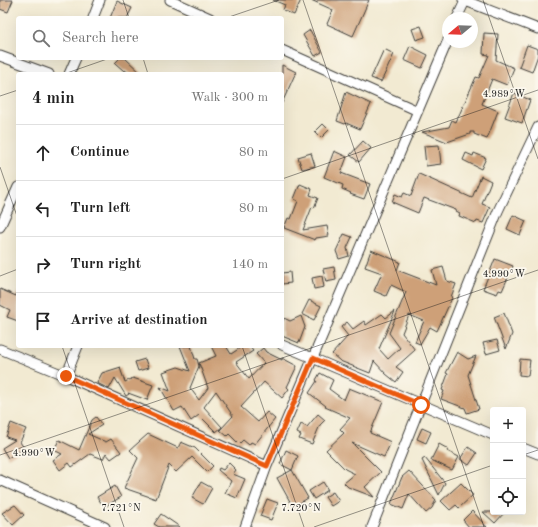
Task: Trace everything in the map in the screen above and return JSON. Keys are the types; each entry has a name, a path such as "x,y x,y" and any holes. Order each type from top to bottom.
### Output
{"street":[{"path":"94,16 100,0"},
{"path":"170,0 206,16"},
{"path":"459,12 464,0 538,29"},
{"path":"245,527 267,466 445,48"},
{"path":"284,51 418,111"},
{"path":"0,56 44,72"},
{"path":"70,72 75,60"},
{"path":"372,527 498,211 538,127"},
{"path":"0,227 16,191"},
{"path":"284,346 490,434"},
{"path":"66,376 77,348"},
{"path":"0,349 66,376 267,466"},
{"path":"526,449 538,454"},
{"path":"0,480 105,527"}],"building":[{"path":"0,0 13,0 8,12 0,9"},
{"path":"273,0 301,0 294,15 283,10 285,5"},
{"path":"311,0 369,0 353,36 327,24 333,10"},
{"path":"117,1 132,8 128,16 111,16"},
{"path":"421,26 425,37 416,40 412,29"},
{"path":"310,30 322,52 315,56 303,35"},
{"path":"484,33 498,34 496,60 514,68 507,85 492,79 482,104 498,111 487,139 474,134 474,132 470,132 470,134 447,142 422,132 449,127 452,120 456,122 476,77 479,78 489,55 483,54"},
{"path":"527,45 538,49 538,55 532,72 519,67"},
{"path":"410,46 428,55 422,68 404,60"},
{"path":"384,49 394,54 381,82 371,78"},
{"path":"118,60 127,60 140,72 124,71 115,63"},
{"path":"282,65 296,72 284,99 284,72 282,72"},
{"path":"346,92 371,104 360,129 337,121"},
{"path":"514,93 530,100 522,123 505,117"},
{"path":"323,124 329,130 321,138 315,132"},
{"path":"363,141 371,148 359,162 350,155"},
{"path":"439,145 441,164 426,166 424,146"},
{"path":"334,151 347,157 341,173 370,184 364,199 350,194 351,193 342,189 343,185 324,177"},
{"path":"311,153 315,166 302,169 298,157"},
{"path":"466,153 473,156 474,153 486,158 481,169 463,160"},
{"path":"419,174 472,198 481,176 491,181 482,204 490,207 483,223 477,221 476,223 459,216 460,213 456,210 424,198 418,213 392,202 395,194 402,197 404,193 411,196"},
{"path":"300,184 312,189 310,195 318,198 314,208 312,207 303,230 327,226 329,236 316,238 315,240 284,228 288,218 291,219 298,201 294,199"},
{"path":"513,215 526,221 520,235 507,229"},
{"path":"344,234 352,237 347,248 349,256 339,259 336,251"},
{"path":"371,250 400,262 397,270 436,285 432,270 443,267 447,281 456,284 451,297 452,298 437,331 430,327 420,344 415,342 424,321 409,315 402,333 415,350 396,367 403,372 396,382 374,361 370,373 340,361 332,354 348,336 341,327 347,322 353,329 364,321 366,325 382,314 386,318 395,311 379,349 388,359 400,348 389,333 406,292 391,285 386,296 374,291 382,273 365,267"},
{"path":"495,259 513,266 502,291 499,290 497,294 483,289"},
{"path":"334,267 336,280 326,282 323,269"},
{"path":"290,272 291,283 284,284 284,273"},
{"path":"322,276 324,287 314,289 312,278"},
{"path":"0,289 16,296 16,320 7,317 10,310 0,305"},
{"path":"309,300 321,306 314,320 302,314"},
{"path":"504,313 512,334 506,349 494,317"},
{"path":"301,316 305,327 299,343 284,337 284,318 290,321"},
{"path":"497,340 500,350 486,354 483,343"},
{"path":"181,348 192,348 195,359 197,359 199,366 190,388 199,400 208,388 199,363 216,356 212,348 227,348 231,354 240,348 251,348 253,351 236,362 249,379 264,363 256,354 263,348 266,352 297,366 287,387 289,389 282,398 264,382 241,407 258,422 267,412 275,419 255,444 251,442 249,445 243,440 239,444 229,434 227,436 220,430 233,416 216,391 204,407 222,427 216,432 199,415 191,421 182,407 174,411 160,387 170,391 163,372 178,367 190,371"},
{"path":"457,352 468,359 476,356 468,375 479,409 467,413 465,408 441,399 444,391 442,390 448,374 446,373"},
{"path":"145,359 148,368 138,371 135,362"},
{"path":"520,359 530,360 528,376 519,375"},
{"path":"121,367 120,368 125,382 133,378 153,385 147,400 128,393 129,394 126,396 115,378 109,389 97,383 102,373"},
{"path":"320,373 333,380 329,389 344,400 349,388 383,402 370,433 391,442 384,457 352,443 381,472 365,487 374,497 348,487 344,483 355,474 345,469 326,450 344,433 340,429 350,418 325,407 326,406 309,393 317,381 316,380"},
{"path":"318,414 325,420 320,425 312,444 299,439 301,435 297,433 301,424 307,427"},
{"path":"96,417 102,425 88,434 106,442 111,439 121,452 111,459 106,453 103,459 90,454 72,467 69,463 60,470 53,460 62,454 54,450 59,440 79,450 92,420"},
{"path":"11,423 26,429 20,442 24,448 8,458 2,448 15,440 6,437"},
{"path":"422,428 431,432 426,443 417,439"},
{"path":"148,434 178,448 181,442 195,448 213,466 207,472 192,457 176,472 169,465 156,499 124,488 138,458 130,450"},
{"path":"439,444 448,449 447,451 459,457 452,470 431,460"},
{"path":"468,447 477,453 469,465 460,459"},
{"path":"286,450 298,456 292,470 280,464"},
{"path":"425,458 445,483 439,495 422,460"},
{"path":"229,463 236,470 233,474 245,479 237,498 225,493 231,481 218,470 219,468 223,470"},
{"path":"292,470 308,498 293,507 277,478"},
{"path":"409,471 436,500 432,508 426,513 409,494 403,509 391,504 402,477"},
{"path":"201,482 212,488 203,504 192,498"},
{"path":"323,482 328,490 314,499 309,491"},
{"path":"461,483 473,495 459,508 456,505 450,510 441,501"},
{"path":"115,486 121,497 104,507 97,497"},
{"path":"333,492 339,501 331,506 325,497"},
{"path":"267,499 278,503 271,520 260,516"},
{"path":"15,505 24,515 13,525 2,513"},
{"path":"472,511 487,527 469,527 463,520"},
{"path":"483,512 490,512 490,515 502,515 495,523"},
{"path":"161,514 180,527 159,527 154,524"}],"route":[{"path":"66,376 267,466 313,358 421,405"}]}
